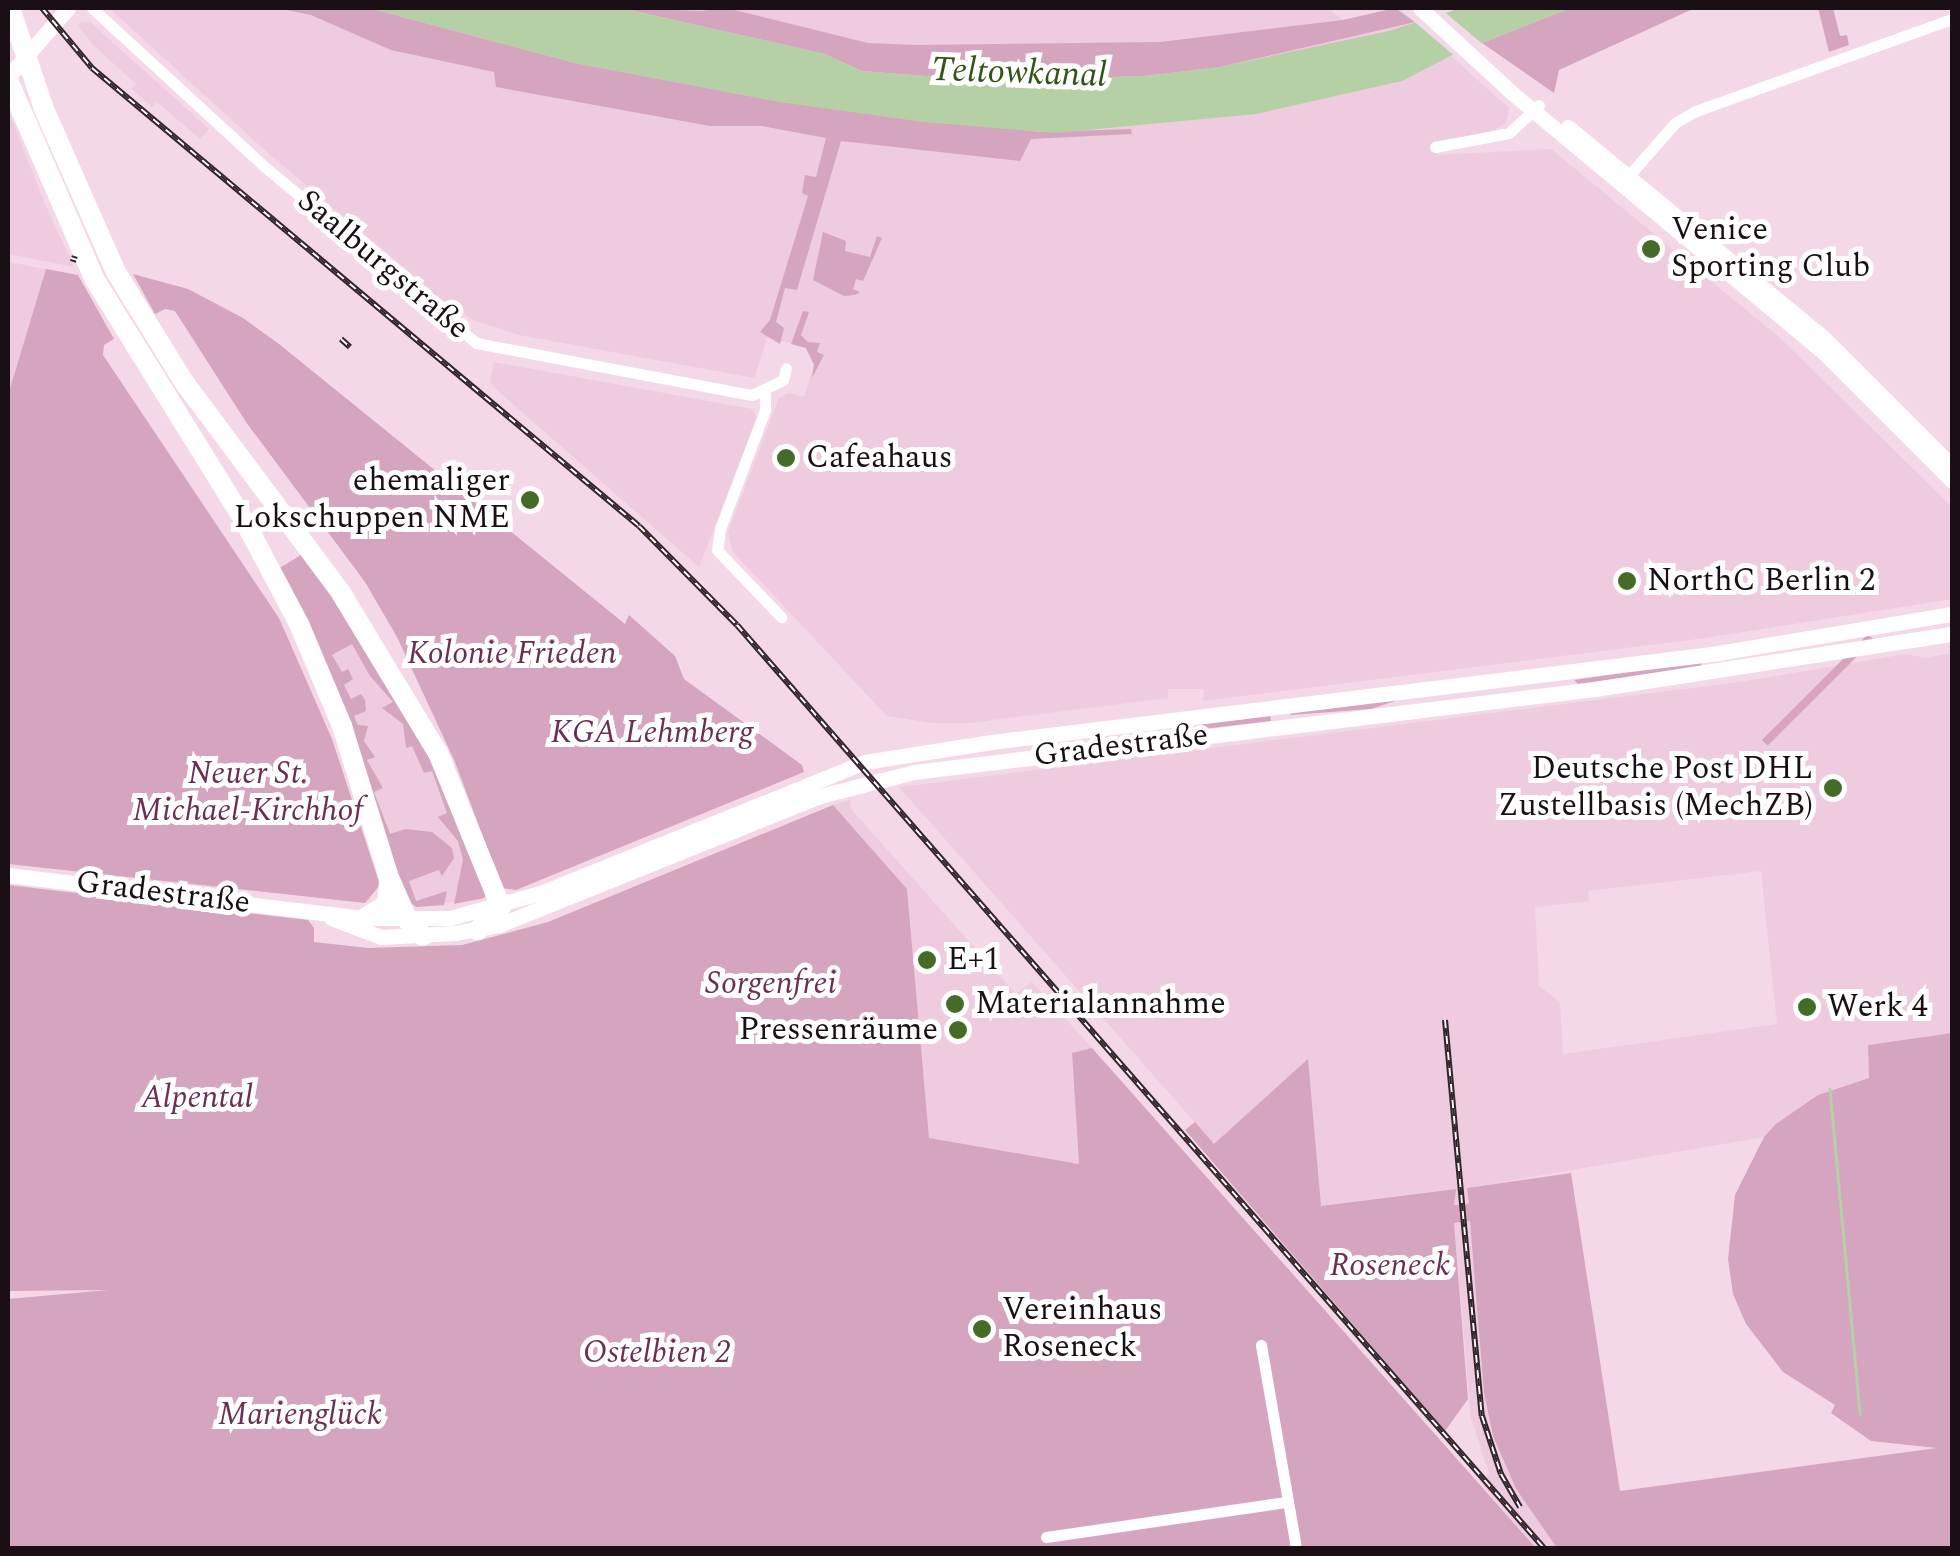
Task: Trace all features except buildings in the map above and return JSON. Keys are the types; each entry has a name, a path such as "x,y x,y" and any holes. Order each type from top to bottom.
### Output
{"highway":[{"path":"10,8 32,76 86,211 146,323 341,592 409,700 460,802 501,907 478,930"},
{"path":"8,79 65,221 126,335 245,522 299,624 342,726 388,874 408,920 423,936"},
{"path":"364,918 387,904 388,874"}],"main road":[{"path":"1420,8 1863,382 1952,466"},
{"path":"8,79 60,17"},
{"path":"1863,382 1952,482"},
{"name":"Gradestraße","path":"8,876 408,920 501,907 865,762 990,742 1720,652 1952,614"},
{"name":"Gradestraße","path":"318,912 380,937 478,930 526,916 820,796 914,772 1596,689 1952,634"}],"street":[{"name":"Saalburgstraße","path":"92,8 265,167 476,343 742,394 764,392"},
{"path":"1624,180 1674,123 1696,111 1952,18"},
{"path":"1435,147 1509,133 1536,108"},
{"path":"781,617 717,550 720,529 765,410 764,392 782,380 786,368"},
{"path":"1262,1345 1296,1548"},
{"path":"1046,1537 1286,1502"}],"shaded area":[{"path":"109,8 1328,8 1343,20 1398,8 1509,108 1506,123 1485,135 1434,141 1437,155 1551,149 1780,338 1952,507 1952,599 1705,638 1203,701 1204,689 1168,689 1168,698 969,723 932,723 887,716 732,551 728,532 779,398 789,393 804,397 814,365 805,347 767,337 755,378 519,335 473,320 448,305 267,152"},
{"path":"369,8 621,8 825,54 862,71 989,81 1144,76 1220,67 1389,31 1461,8 1570,8 1452,55 1402,81 1256,114 1055,133 923,122 780,102 575,63"},
{"path":"90,22 209,129 200,139 157,102 152,107 132,89 136,84 92,44 78,25"},
{"path":"8,109 44,202 74,267 8,254"},
{"path":"8,262 46,269 8,395"},
{"path":"494,362 752,409 757,417 699,567 497,390 490,382"},
{"path":"304,553 406,706 484,898 416,907 367,788"},
{"path":"1952,653 1952,1033 1868,1045 1869,1078 1817,1095 1764,1137 1468,1188 1469,1204 1453,1206 1455,1189 1320,1206 1308,1060 1214,1144 899,787 1740,682 1906,654 1925,658","holes":["1761,871 1777,1024 1563,1054 1560,1002 1539,986 1535,907 1589,901 1588,891"]},
{"path":"850,800 851,809 1016,994 1032,982 1092,1048 1072,1053 1079,1165 929,1139 907,889 833,805"},
{"path":"1471,1221 1484,1393 1493,1436 1516,1489 1557,1548 1536,1548 1480,1482 1489,1474 1471,1418 1454,1223"}],"green space":[{"path":"277,8 369,8 575,63 781,102 1039,132 1131,129 1132,134 1031,139 1020,161 841,141 797,290 785,288 776,322 784,328 780,344 760,332 770,320 808,196 802,193 805,175 816,177 826,138 762,126 710,126 496,87 494,72 391,50 311,15"},
{"path":"621,8 726,8 868,43 918,45 1160,42 1343,20 1395,8 1415,22 1220,67 1144,76 989,81 862,71 825,54"},
{"path":"1570,8 1695,8 1559,70 1554,93 1482,43"},
{"path":"1818,8 1833,8 1840,36 1847,35 1849,45 1829,52"},
{"path":"823,232 846,241 845,251 870,257 877,236 882,238 863,281 856,279 853,289 860,292 855,295 844,296 813,280"},
{"name":"Neuer St. Michael-Kirchhof","path":"46,269 78,275 114,339 104,345 103,355 279,618 332,739 380,885 365,903 8,864 8,395"},
{"name":"Kolonie Frieden","path":"133,274 188,289 243,318 279,344 625,624 629,615 675,656 684,679 802,765 804,772 516,890 502,888 455,762 397,637 365,582 246,422 175,311 165,309 155,314"},
{"path":"803,311 809,312 801,335 808,342 820,343 817,352 824,355 812,378 814,365 806,348 791,344"},
{"path":"304,553 432,755 489,891 484,898 454,904 463,860 458,841 438,817 447,813 432,771 424,773 412,746 406,748 403,724 382,708 393,702 370,676 352,644 332,655 342,672 348,669 353,679 344,685 351,699 361,694 365,700 366,711 354,716 358,725 368,726 364,741 375,757 367,760 383,788 374,792 390,834 406,829 432,832 452,848 454,858 442,876 439,870 409,881 416,901 447,891 444,905 416,907 404,897 278,569"},
{"path":"1868,634 1874,640 1768,746 1762,740"},
{"path":"1702,661 1701,667 1578,684 1574,680"},
{"path":"1398,700 1371,709 1290,715 1291,713"},
{"path":"1270,716 1271,721 1203,729 1198,725"},
{"path":"833,805 907,889 929,1138 1079,1164 1072,1053 1092,1048 1536,1548 8,1548 8,1299 108,1290 8,1291 8,885 308,920 314,928 314,942 368,948 462,945 548,922"},
{"name":"Roseneck","path":"1952,1033 1952,1548 1557,1548 1516,1489 1493,1436 1484,1393 1470,1221 1454,1223 1468,1399 1445,1431 1185,1130 1195,1122 1214,1144 1308,1059 1321,1206 1456,1189 1454,1205 1465,1205 1469,1203 1467,1188 1571,1173 1620,1491 1937,1448 1871,1441 1831,1413 1835,1405 1783,1372 1746,1324 1733,1294 1728,1259 1735,1195 1764,1137 1776,1124 1818,1095 1869,1078 1868,1045"}],"pier":[{"path":"1441,9 1486,47 1457,58 1410,18"}],"waterway":[{"path":"1830,1089 1860,1414"}],"railway":[{"path":"42,8 92,68 639,526 737,625 1544,1548"},
{"path":"71,258 77,260"},
{"path":"341,339 350,347"},
{"path":"1445,1020 1482,1416 1501,1474 1520,1507"}],"place":[{"name":"Venice Sporting Club","path":"1651,249"},
{"name":"Cafeahaus","path":"786,458"},
{"name":"ehemaliger Lokschuppen NME","path":"530,500"},
{"name":"NorthC Berlin 2","path":"1627,581"},
{"name":"Deutsche Post DHL Zustellbasis (MechZB)","path":"1833,788"},
{"name":"E+1","path":"927,960"},
{"name":"Materialannahme","path":"955,1004"},
{"name":"Werk 4","path":"1807,1007"},
{"name":"Pressenräume","path":"958,1030"},
{"name":"Vereinhaus Roseneck","path":"982,1329"}],"water label":[{"name":"Teltowkanal","path":"1019,73"}],"park label":[{"name":"KGA Lehmberg","path":"652,733"},
{"name":"Sorgenfrei","path":"771,984"},
{"name":"Alpental","path":"197,1098"},
{"name":"Ostelbien 2","path":"657,1353"},
{"name":"Marienglück","path":"300,1415"}]}
